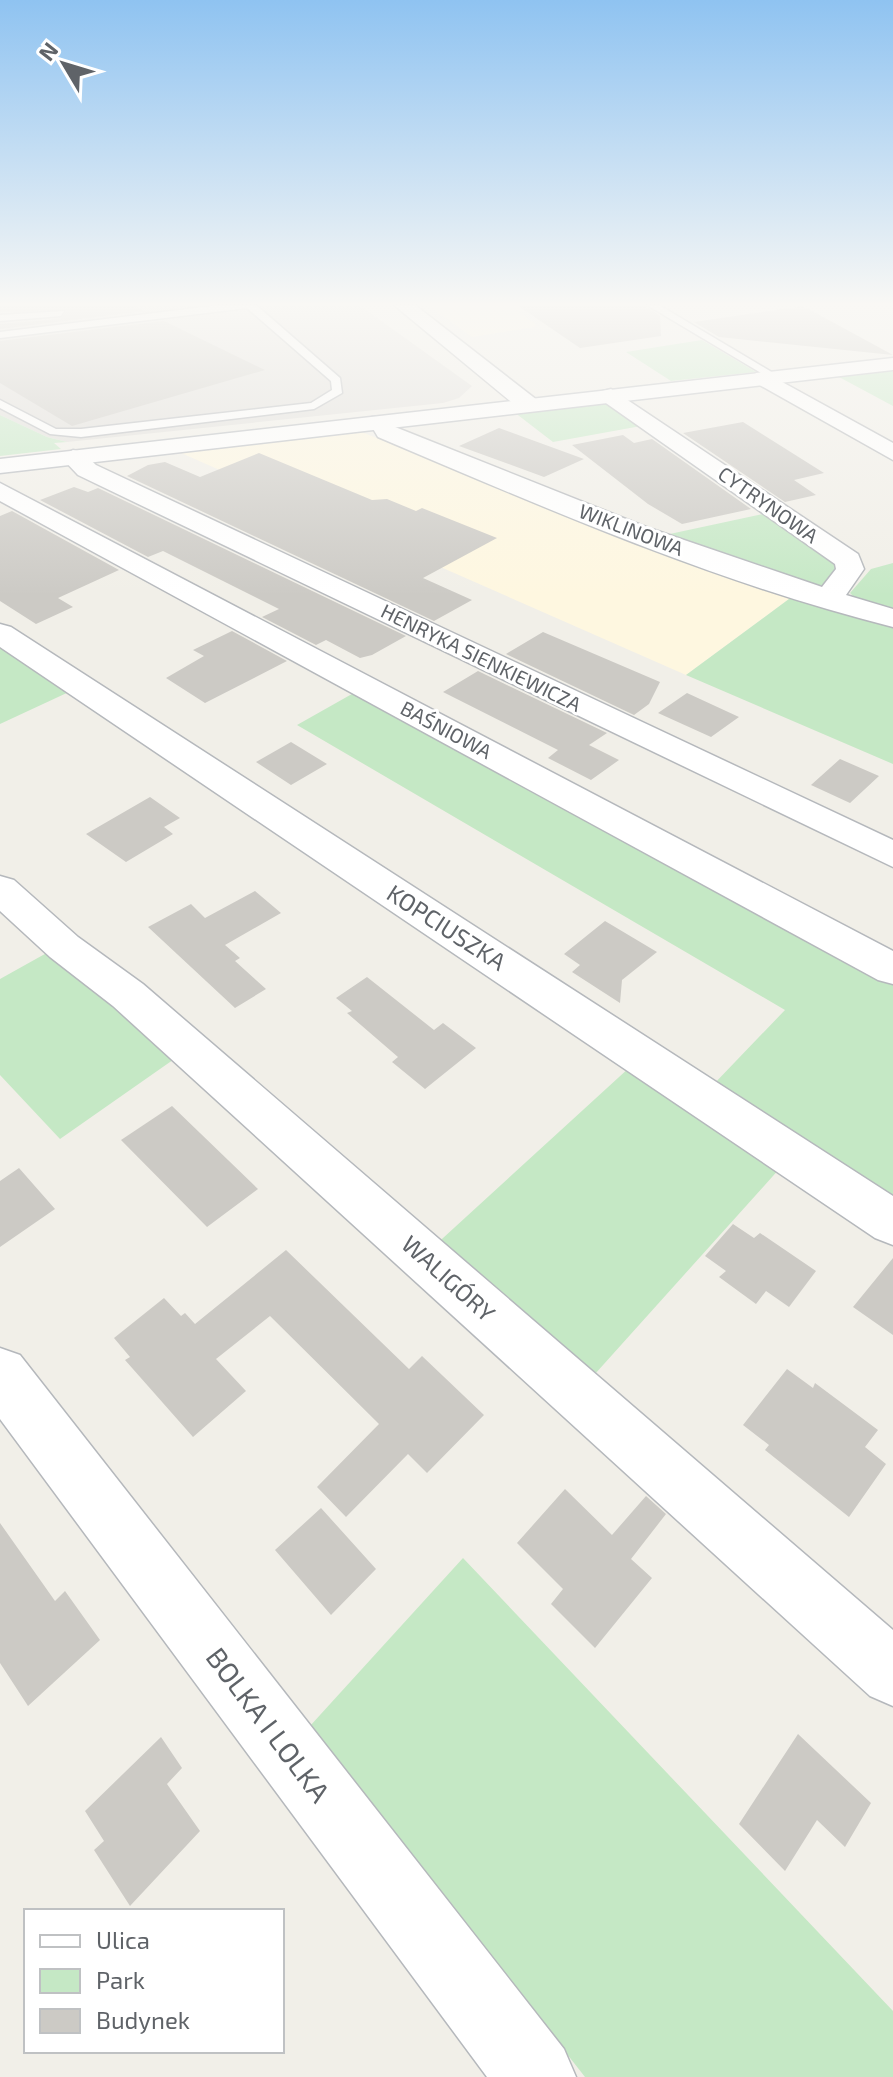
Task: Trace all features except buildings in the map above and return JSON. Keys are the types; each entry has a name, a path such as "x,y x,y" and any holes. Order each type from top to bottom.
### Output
{"street":[{"path":"525,402 529,405"},
{"path":"0,466 557,402"},
{"name":"CYTRYNOWA","path":"620,402 848,560 850,569 828,600"},
{"path":"809,402 893,453"},
{"name":"WIKLINOWA","path":"380,422 379,426 386,432 507,483 828,600 893,618"},
{"name":"HENRYKA SIENKIEWICZA","path":"73,457 87,470 893,855"},
{"name":"BAŚNIOWA","path":"0,491 893,969"},
{"name":"KOPCIUSZKA","path":"0,633 893,1223"},
{"name":"WALIGÓRY","path":"0,889 64,947 128,995 893,1673"},
{"name":"BOLKA I LOLKA","path":"0,1374 536,2077"}],"lane":[{"path":"0,403 54,432 81,433 314,406 321,402"}],"shaded area":[{"path":"0,402 446,402 67,442 47,437 0,415"},
{"path":"359,431 587,521 793,596 686,675 172,449"}],"green space":[{"path":"599,403 611,405 641,426 553,442 514,412"},
{"path":"0,415 47,437 67,442 54,443 61,449 0,456"},
{"path":"767,513 843,566 825,586 815,590 665,535"},
{"path":"893,563 893,612 860,603 850,593 871,569"},
{"path":"793,596 893,626 893,764 686,675"},
{"path":"0,643 71,691 0,724"},
{"path":"359,690 893,976 893,1203 712,1086 785,1010 297,725"},
{"path":"52,950 180,1055 60,1139 0,1075 0,979"},
{"path":"630,1067 781,1167 586,1384 431,1249"},
{"path":"463,1558 893,2011 893,2077 585,2077 310,1726"}]}
